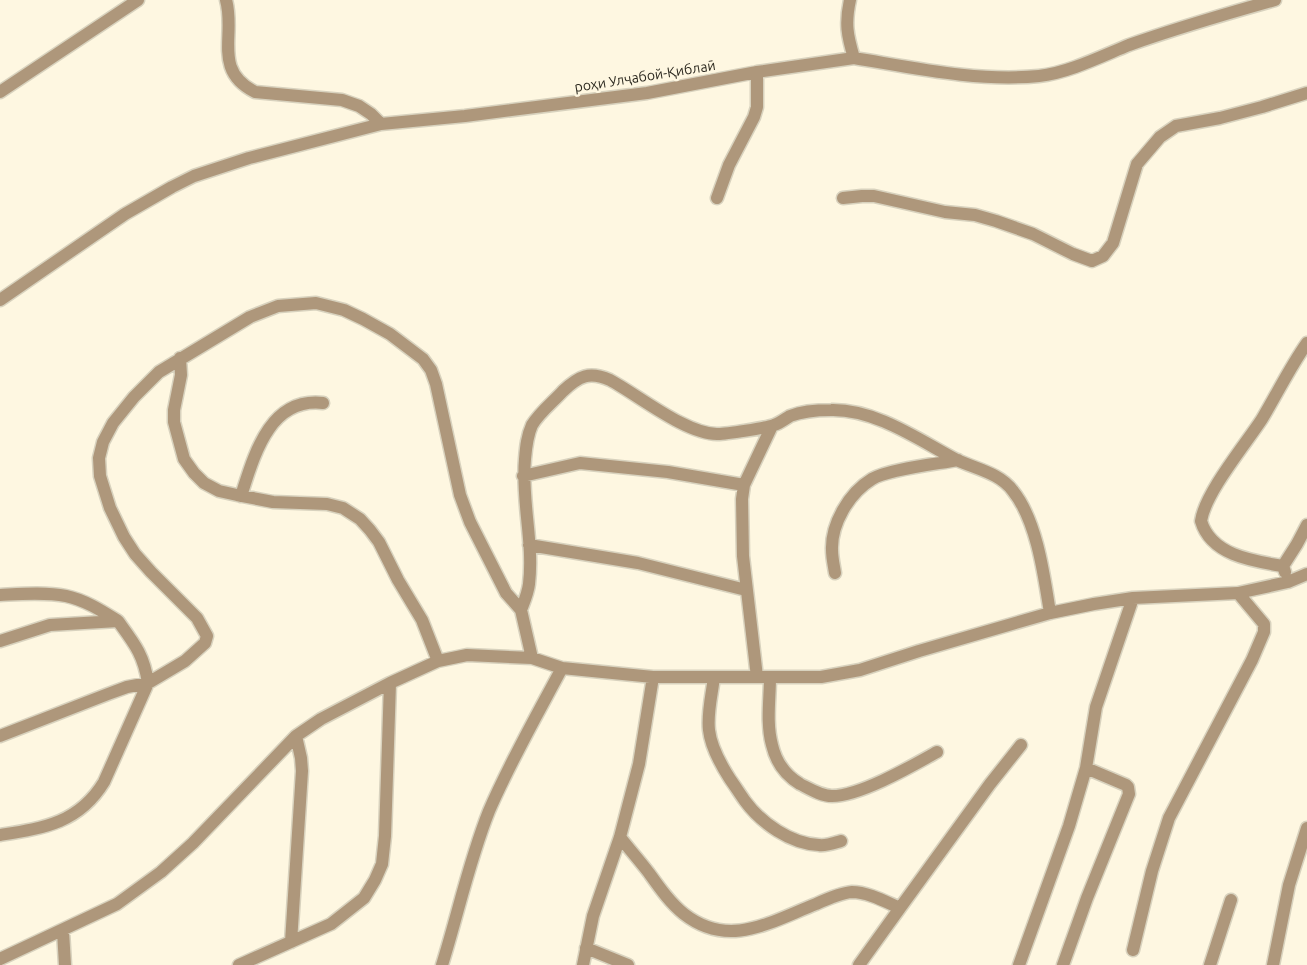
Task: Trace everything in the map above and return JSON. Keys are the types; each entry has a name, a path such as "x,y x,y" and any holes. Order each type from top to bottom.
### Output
{"street":[{"path":"0,92 138,0"},
{"path":"226,0 229,11 227,42 230,65 244,86 255,92 342,100 359,106 382,124"},
{"path":"850,0 846,22 854,58"},
{"name":"роҳи Улҷабой-Қиблаӣ","path":"0,300 125,214 194,176 249,158 382,124 466,116 647,93 758,72 854,58 982,76 1041,76 1100,58 1195,22 1275,0"},
{"path":"717,198 729,166 754,117 757,107 758,72"},
{"path":"843,198 874,196 945,212 975,215 1033,234 1073,254 1092,261 1104,256 1114,243 1137,164 1160,137 1176,126 1254,109 1307,93"},
{"path":"0,736 108,694 148,683 184,661 203,646 207,636 198,618 135,554 124,537 110,508 100,476 99,458 102,442 113,423 134,397 159,372 250,317 278,306 316,302 344,310 364,319 423,359 436,384 460,495 470,522 506,594 521,610"},
{"path":"1282,566 1246,558 1219,548 1207,534 1201,522 1206,503 1263,418 1291,367 1307,343"},
{"path":"180,358 180,382 174,410 174,422 184,459 194,473 204,483 219,491 272,502 327,504 342,508 360,519 379,542 398,580 422,620 438,661"},
{"path":"532,658 521,610 529,584 529,546 523,476 528,435 533,424 566,388 589,374 610,380 690,428 705,432 717,434 772,426 804,412 834,410 856,413 908,432 958,460 988,472 1004,482 1013,491 1033,529 1050,613"},
{"path":"241,496 255,451 262,438 282,414 301,403 323,403"},
{"path":"772,426 744,485 742,516 743,556 746,590 763,677 769,731 772,747 781,767 792,779 820,794 832,796 848,793 878,782 937,752"},
{"path":"835,573 832,551 835,529 848,503 862,487 873,479 887,474 958,460"},
{"path":"523,476 580,463 668,472 744,485"},
{"path":"1282,566 1307,525"},
{"path":"529,546 638,563 746,590"},
{"path":"1282,566 1288,582"},
{"path":"0,959 117,904 161,872 192,843 296,736 321,719 390,683 438,661 467,655 532,658 562,668 653,677 821,677 860,670 1050,613 1134,598 1238,593 1288,582 1307,574"},
{"path":"1133,950 1152,871 1169,818 1252,660 1264,632 1264,624 1238,593"},
{"path":"0,595 67,596 96,608 118,621 141,654 146,667 148,683 104,782 94,797 80,810 52,825 36,830 0,836"},
{"path":"1019,965 1069,826 1086,768 1096,706 1134,598"},
{"path":"0,641 50,625 118,621"},
{"path":"442,965 472,861 489,812 528,730 562,668"},
{"path":"583,965 593,916 620,837 639,764 653,677"},
{"path":"714,677 709,732 723,767 745,801 754,812 770,825 803,843 818,846 841,842"},
{"path":"239,965 331,924 354,907 367,892 382,864 385,836 390,683"},
{"path":"291,942 302,771 296,736"},
{"path":"859,965 990,784 1022,745"},
{"path":"1063,965 1087,898 1129,794 1126,785 1086,768"},
{"path":"1273,965 1289,885 1307,828"},
{"path":"620,837 659,888 683,913 714,929 728,932 744,931 765,926 824,900 850,892 863,894 900,908"},
{"path":"1210,965 1231,900"},
{"path":"63,930 65,965"},
{"path":"586,948 628,965"}]}
